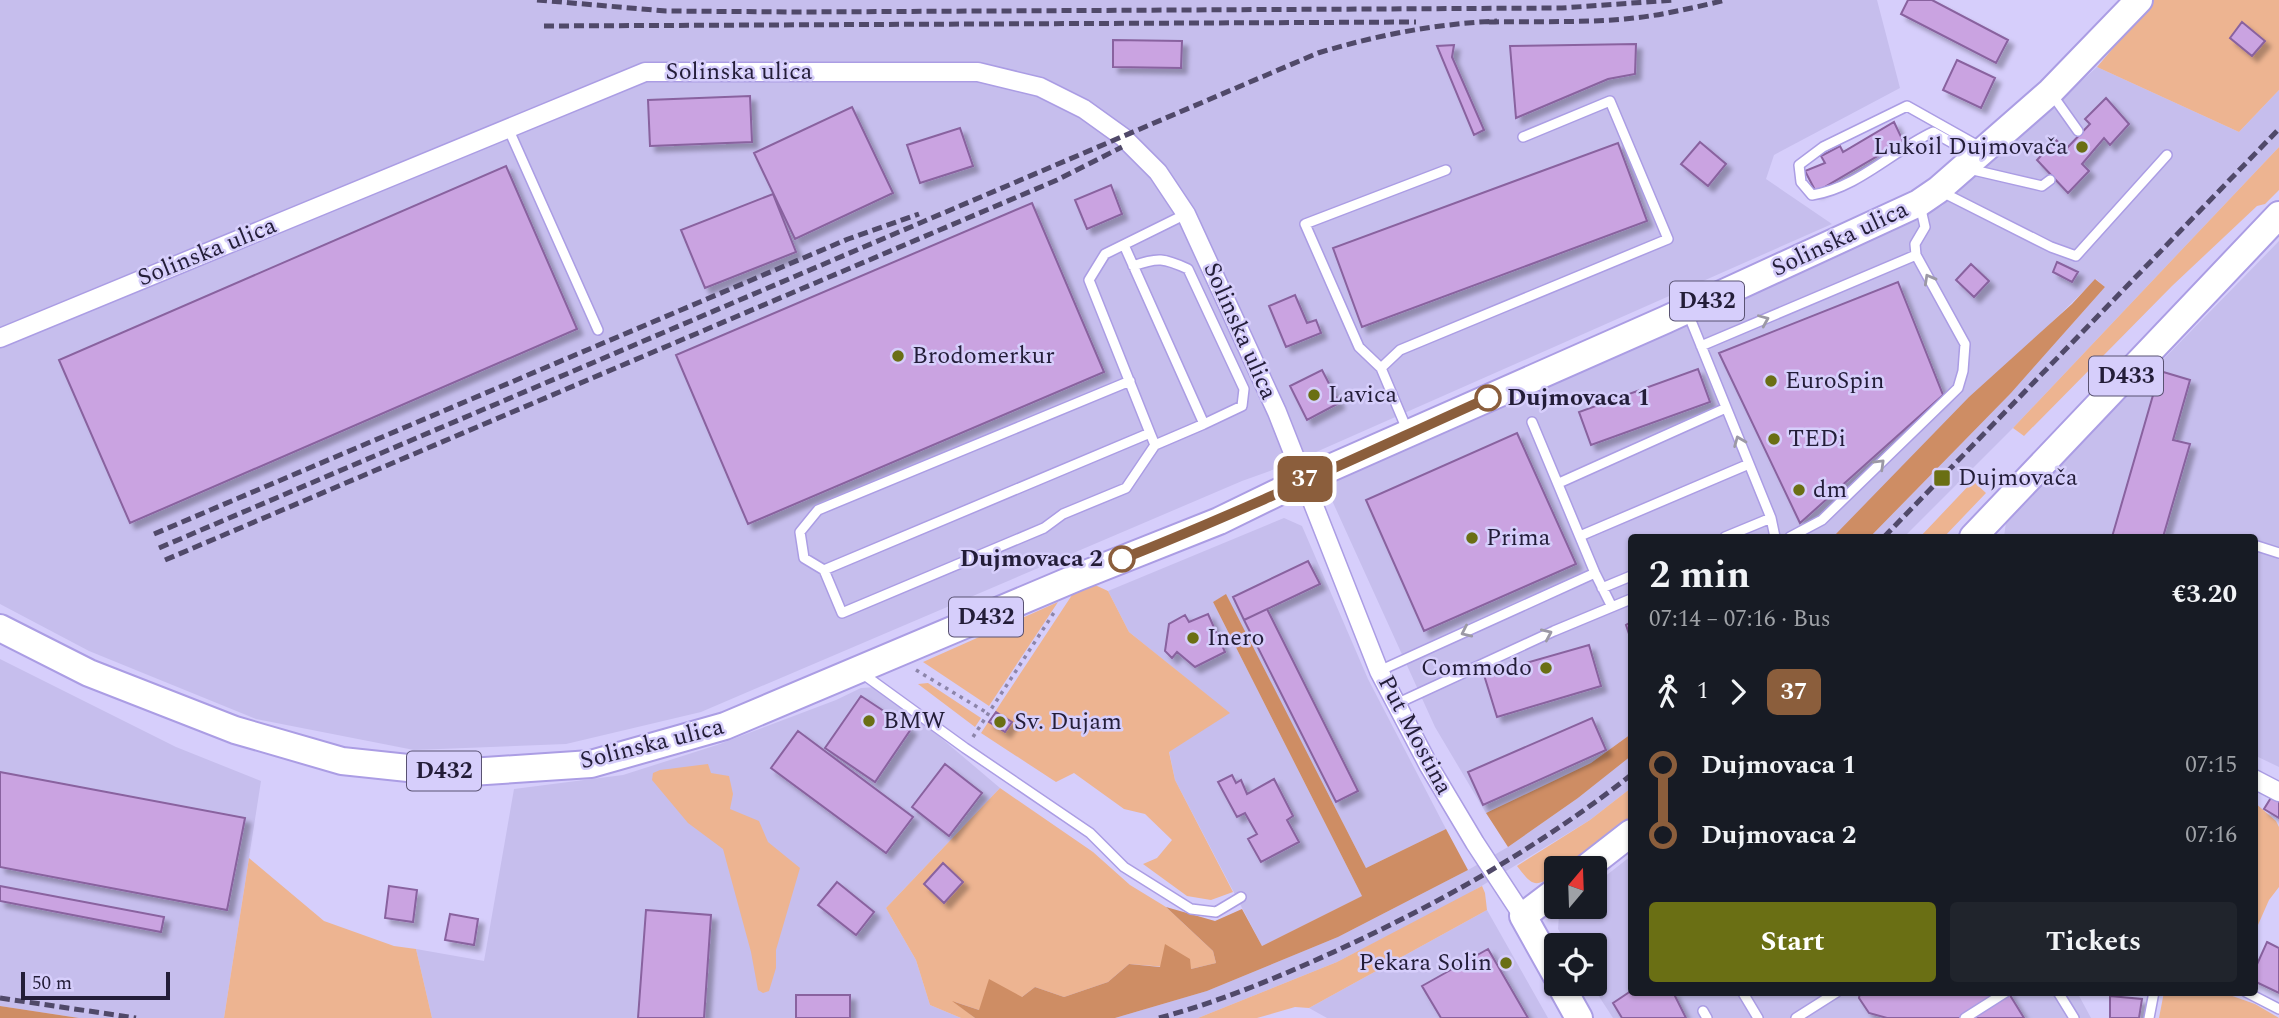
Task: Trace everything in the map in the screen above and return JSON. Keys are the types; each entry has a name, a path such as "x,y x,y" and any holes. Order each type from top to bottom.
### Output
{"main road":[{"name":"Solinska ulica","path":"0,628 89,673 235,730 342,761 455,773 591,764 725,726 1219,521 1303,480 1686,310 1927,207 1975,158 2076,67 2139,0"},
{"name":"D433","path":"1980,534 2276,222"},
{"path":"1602,856 1628,836"},
{"path":"1523,916 1544,900"},
{"name":"Put Mostina","path":"1523,916 1544,954"},
{"path":"1567,996 1579,1018"}],"street":[{"name":"Solinska ulica","path":"0,338 645,72 978,72 1040,87 1084,109 1123,137 1158,172 1186,214 1277,412 1303,480"},
{"name":"Put Mostina","path":"1303,480 1379,671 1475,843 1523,916"},
{"path":"2258,781 2279,792"}],"lane":[{"path":"2050,92 2078,131"},
{"path":"1381,368 1400,350 1668,239 1610,101 1524,136"},
{"path":"1975,158 1907,106 1823,147 1799,164 1801,182 1812,195 1830,192 1933,132 1975,158 2042,186 2050,180"},
{"path":"508,128 598,330"},
{"path":"1796,534 1822,520 1958,388 1963,371 1965,344 1916,255 1915,244 1927,207 2076,256 2166,155"},
{"path":"1408,434 1381,368 1359,347 1305,224 1446,170"},
{"path":"1155,444 1089,280 1105,254 1186,214"},
{"path":"1124,245 1204,424"},
{"path":"1701,346 1916,255"},
{"path":"1130,382 818,510 800,532 804,558 824,570 842,613 1044,528 1063,514 1126,488 1155,444 1242,406 1244,389 1188,269 1166,259 1152,259 1133,266"},
{"path":"1686,310 1771,518 1774,534"},
{"path":"1559,483 1726,408"},
{"path":"1532,422 1595,573 1612,607"},
{"path":"824,570 1150,433"},
{"path":"1580,536 1749,464"},
{"path":"1732,534 1771,518"},
{"path":"2258,546 2279,552"},
{"path":"1379,671 1595,573"},
{"path":"1602,588 1628,577"},
{"path":"1396,704 1554,631 1628,600"},
{"path":"859,671 965,748 1090,833 1124,867 1191,909 1216,912 1241,897"},
{"path":"1745,996 1758,1018"},
{"path":"1796,1018 1831,996"},
{"path":"1965,1018 2000,996"},
{"path":"2060,996 2074,1018"},
{"path":"2149,1018 2153,996"},
{"path":"2254,996 2279,1009"}],"path":[{"path":"965,748 1055,611"},
{"path":"894,657 989,714"}],"shaded area":[{"name":"Brodomerkur","path":"0,0 1877,0 1900,88 1774,155 1766,179 1832,224 1289,464 1242,481 701,712 566,744 414,750 256,719 89,651 0,604"},
{"path":"2154,0 2279,0 2279,90 2239,132 2097,67"},
{"path":"2097,67 2239,132 2279,90 2279,147 2013,428 1907,534 1873,534 2011,393 2105,287 2096,279 1836,534 1628,534 1628,736 1591,763 1486,813 1435,727 1325,485 1942,206"},
{"path":"2279,147 2279,190 2265,204 2257,206 2172,286 2024,436 2013,428"},
{"path":"2279,241 2279,767 2258,757 2258,534 2004,534 2006,522"},
{"path":"2095,279 2105,287 2011,393 1873,534 1836,534 1969,397 2072,304"},
{"path":"1973,481 1986,493 1947,534 1923,534"},
{"path":"1284,518 1302,526 1368,679 1446,829 1366,868 1226,595 1213,602 1362,896 1262,946 1175,780 1169,751 1229,713 1129,632 1108,591"},
{"path":"1095,585 1108,591 1129,632 1230,713 1169,752 1175,780 1233,892 1211,900 1187,896 1143,864 1157,858 1172,840 1145,814 1124,809 1074,773 1056,782 981,733 1072,595"},
{"path":"1226,594 1366,868 1446,829 1468,870 1338,937 1207,991 1115,1018 975,1018 952,1001 979,1010 989,979 1022,997 1035,987 1064,997 1108,982 1129,964 1160,967 1165,944 1190,959 1191,969 1216,963 1213,951 1166,907 1215,921 1242,909 1262,946 1362,896 1213,602"},
{"path":"1058,602 989,706 923,662"},
{"path":"0,659 176,747 261,781 224,1018 79,1018 0,1006"},
{"path":"928,683 981,718 975,727 918,684"},
{"path":"876,687 895,699 1000,788 886,908 916,960 930,1005 961,1018 432,1018 416,949 484,961 514,789 623,775 717,745 861,688"},
{"path":"1628,736 1628,758 1578,798 1508,847 1486,813 1591,763"},
{"path":"1628,758 1628,790 1590,820 1460,899 1337,962 1198,1018 1115,1018 1207,991 1338,937 1508,847 1578,798"},
{"path":"708,764 711,773 729,776 733,794 730,809 759,821 768,842 800,868 776,950 776,968 769,991 763,993 758,990 751,952 723,849 688,823 652,780 653,773 660,770"},
{"path":"1000,788 1093,852 1130,885 1166,907 1213,951 1216,963 1191,969 1129,964 1108,982 1064,997 1035,987 1022,997 979,1010 955,1002 975,1018 961,1018 930,1005 916,960 886,908"},
{"path":"1628,790 1628,821 1580,856 1544,856 1544,881 1530,881 1517,866 1590,820"},
{"path":"2258,805 2279,827 2279,887 2269,900 2258,925"},
{"path":"249,858 324,921 394,946 416,949 432,1018 224,1018"},
{"path":"1628,858 1628,996 2079,996 2091,1018 1613,1018 1599,996 1607,996 1607,933 1560,933 1559,919 1607,919 1607,875"},
{"path":"1482,886 1487,910 1309,1008 1295,1007 1257,1018 1198,1018 1337,962"},
{"path":"1487,910 1548,1018 1327,1018 1309,1008"},
{"path":"2163,996 2232,996 2255,1004 2279,1018 2159,1018"},
{"path":"0,1006 79,1018 0,1018"}],"building":[{"path":"1908,0 1932,0 2008,40 1996,63 1901,14"},
{"path":"2242,22 2265,41 2252,56 2230,38"},
{"path":"1113,40 1182,41 1181,68 1113,67"},
{"path":"1636,44 1635,74 1608,79 1516,118 1510,46"},
{"path":"1454,45 1452,57 1484,130 1474,135 1437,46"},
{"path":"1957,60 1995,78 1981,108 1943,90"},
{"path":"750,96 752,142 650,146 648,100"},
{"name":"Lukoil Dujmovača","path":"2106,98 2129,124 2110,145 2104,138 2082,164 2089,171 2068,193 2037,160 2056,140 2066,149 2090,124 2085,119"},
{"path":"852,107 893,193 795,239 754,153"},
{"path":"1894,122 1903,141 1816,192 1805,171 1825,163 1821,156 1840,146 1843,152"},
{"path":"960,128 973,166 920,183 907,145"},
{"path":"1700,142 1726,164 1708,186 1681,164"},
{"path":"1618,143 1647,221 1362,327 1333,248"},
{"path":"506,166 577,329 130,523 59,360"},
{"path":"1111,185 1122,214 1087,229 1075,200"},
{"path":"773,194 796,252 705,288 681,230"},
{"path":"1032,203 1104,372 748,524 676,355"},
{"path":"2057,262 2078,272 2072,282 2053,272"},
{"path":"1971,264 1989,281 1974,297 1956,280"},
{"path":"1898,282 1943,395 1800,523 1719,353"},
{"path":"1295,295 1307,323 1316,320 1321,333 1286,347 1269,306"},
{"path":"1698,369 1710,402 1591,445 1579,412"},
{"name":"Lavica","path":"1322,370 1339,403 1307,420 1290,386"},
{"path":"2160,371 2190,380 2173,440 2190,444 2164,534 2113,534"},
{"path":"1517,433 1576,564 1424,631 1366,500"},
{"path":"1308,561 1320,584 1244,620 1233,597"},
{"path":"1267,609 1358,791 1336,802 1244,620"},
{"name":"Inero","path":"1208,614 1225,652 1195,667 1177,652 1172,658 1165,651 1169,624 1185,615 1189,622"},
{"path":"1589,645 1601,686 1497,717 1484,675"},
{"path":"861,696 911,729 875,782 825,748"},
{"name":"Sv. Dujam","path":"996,712 1012,722 1005,732 989,722"},
{"path":"1592,718 1606,750 1483,805 1468,772"},
{"path":"798,731 913,817 886,853 771,768"},
{"path":"945,764 982,793 949,836 912,807"},
{"path":"0,772 245,818 227,910 0,867"},
{"path":"1232,775 1236,783 1241,780 1247,794 1274,779 1293,816 1287,820 1299,842 1261,862 1248,839 1257,834 1245,813 1237,817 1218,782"},
{"path":"2272,796 2279,800 2279,818 2264,809"},
{"path":"943,863 963,882 944,903 924,884"},
{"path":"837,882 874,912 856,935 818,905"},
{"path":"0,886 164,917 161,932 0,901"},
{"path":"389,886 417,890 413,922 385,918"},
{"path":"646,910 711,915 704,1018 638,1018"},
{"path":"450,914 478,919 474,945 445,940"},
{"path":"2267,942 2279,948 2279,993 2258,983 2258,962"},
{"path":"1488,949 1528,1018 1441,1018 1422,986"},
{"path":"1628,993 1628,996 1675,996 1686,1018 1622,1018 1613,1003"},
{"path":"796,995 850,995 850,1018 796,1018"},
{"path":"2010,996 2024,1018 1887,1018 1869,1013 1859,998"},
{"path":"2110,996 2142,999 2139,1018 2110,1018"}],"railway":[{"path":"537,0 666,11 797,12 1562,8 1675,0"},
{"path":"1489,22 1625,19 1663,14 1726,0"},
{"path":"159,548 1318,53 1406,31 1497,21"},
{"path":"544,26 1416,22"},
{"path":"1887,534 2279,129"},
{"path":"165,560 1057,180 1122,147"},
{"path":"154,534 848,239 919,214"},
{"path":"1159,1018 1209,1003 1282,975 1426,907 1532,845 1628,777"},
{"path":"0,998 136,1018"}],"bus line":[{"name":"37","path":"1122,559 1219,521 1303,480 1488,398"}],"place":[{"name":"Lukoil Dujmovača","path":"2082,147"},
{"name":"Brodomerkur","path":"898,356"},
{"name":"EuroSpin","path":"1771,381"},
{"name":"Lavica","path":"1314,395"},
{"name":"Dujmovaca 1","path":"1488,398"},
{"name":"TEDi","path":"1774,439"},
{"name":"Dujmovača","path":"1942,478"},
{"name":"dm","path":"1799,490"},
{"name":"Prima","path":"1472,538"},
{"name":"Dujmovaca 2","path":"1122,559"},
{"name":"Inero","path":"1193,638"},
{"name":"Commodo","path":"1546,668"},
{"name":"BMW","path":"869,721"},
{"name":"Sv. Dujam","path":"1000,722"},
{"name":"Pekara Solin","path":"1506,963"}]}
